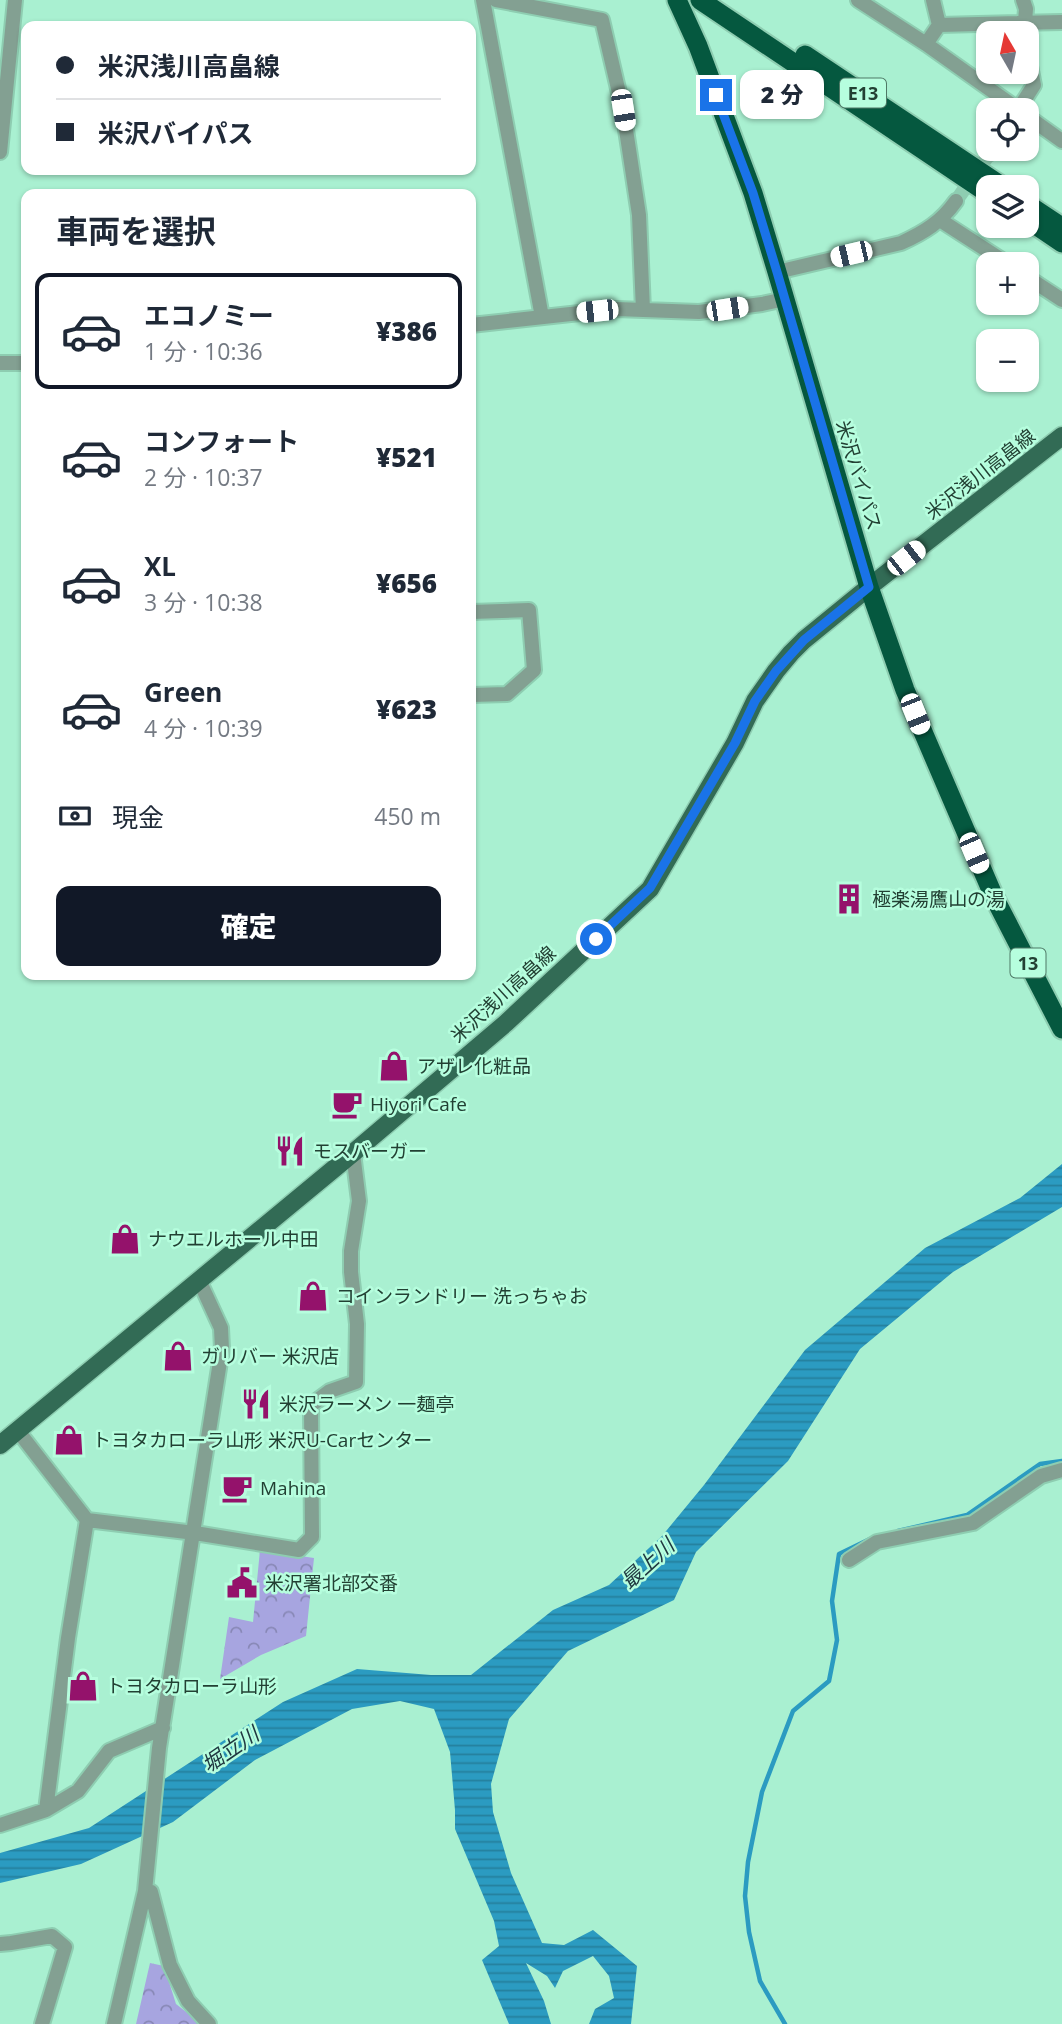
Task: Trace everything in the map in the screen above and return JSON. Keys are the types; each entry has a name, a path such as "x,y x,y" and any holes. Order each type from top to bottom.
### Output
{"highway":[{"name":"米沢バイパス","path":"677,0 698,46 753,193 869,587 925,739 994,897 1062,1029"},
{"name":"E13","path":"713,3 984,175"},
{"name":"E13","path":"713,3 976,185"},
{"path":"1039,212 1062,227"},
{"path":"1039,228 1062,243"}],"main road":[{"name":"米沢浅川高畠線","path":"0,1446 506,1023 650,888 729,754 755,701 804,640 1062,436"}],"street":[{"path":"0,152 15,0"},
{"path":"484,0 541,317"},
{"path":"496,0 602,20 623,110 639,215 643,310"},
{"path":"858,0 1001,98"},
{"path":"926,44 939,25 933,0"},
{"path":"1023,0 1026,9 1025,21"},
{"path":"1040,25 1062,22"},
{"path":"939,25 976,26"},
{"path":"1039,125 1062,141"},
{"path":"777,272 901,243 946,216 956,201"},
{"path":"940,220 989,252"},
{"path":"1039,285 1062,300"},
{"path":"476,324 616,309 699,312 785,299"},
{"path":"0,363 21,363"},
{"path":"476,612 529,610 534,670 507,694 476,695"},
{"path":"18,1431 87,1520 195,1532 299,1550 312,1537 311,1405 330,1391 356,1382 357,1324 351,1251 359,1201 353,1153"},
{"path":"114,2024 145,1891 159,1748 222,1349 221,1328 200,1280"},
{"path":"849,1560 877,1542 973,1523 1041,1476 1062,1470"},
{"path":"46,1810 68,1638 87,1520"},
{"path":"0,1825 46,1810 78,1791 109,1751 163,1728"},
{"path":"145,1891 151,1892 170,1965 188,2001 209,2024"},
{"path":"0,1944 52,1936 65,1947 42,2024"}],"green space":[{"path":"260,1550 314,1558 306,1636 261,1655 220,1679 229,1617 253,1622"},
{"path":"150,1963 164,1966 176,2004 199,2024 136,2024"}],"water":[{"path":"1062,1164 1062,1207 953,1272 860,1349 788,1461 696,1552 674,1600 568,1651 509,1719 491,1784 493,1812 511,1873 542,1943 564,1945 593,1930 637,1966 631,2024 589,2024 595,2009 614,1998 609,1976 593,1956 563,1971 555,1988 547,1976 526,1963 544,2001 551,2024 509,2024 482,1960 499,1946 494,1921 455,1829 450,1752 434,1709 400,1701 352,1709 255,1760 173,1822 81,1864 0,1883 0,1853 89,1828 283,1702 357,1669 431,1675 471,1675 553,1610 609,1585 662,1536 704,1485 805,1350 925,1248 1020,1198"}],"waterway":[{"path":"898,1531 967,1515 1040,1464 1062,1461"},
{"path":"785,2024 760,1981 749,1932 745,1896 748,1862 762,1792 793,1711 829,1681 837,1640 832,1601 839,1554 870,1539"}],"tunnel":[{"path":"956,201 984,161"}],"place":[{"name":"極楽湯鷹山の湯","path":"849,899"},
{"name":"アザレ化粧品","path":"394,1066"},
{"name":"Hiyori Cafe","path":"347,1104"},
{"name":"モスバーガー","path":"290,1151"},
{"name":"ナウエルホール中田","path":"125,1239"},
{"name":"コインランドリー 洗っちゃお","path":"313,1296"},
{"name":"ガリバー 米沢店","path":"178,1356"},
{"name":"米沢ラーメン 一麺亭","path":"256,1404"},
{"name":"トヨタカローラ山形 米沢U-Carセンター","path":"69,1440"},
{"name":"Mahina","path":"237,1488"},
{"name":"米沢署北部交番","path":"242,1583"},
{"name":"トヨタカローラ山形","path":"83,1686"}],"route":[{"path":"596,939 650,888 735,743 755,701 776,671 804,640 869,587 753,193 716,95"}],"water label":[{"name":"最上川","path":"647,1563"},
{"name":"堀立川","path":"230,1749"}]}
